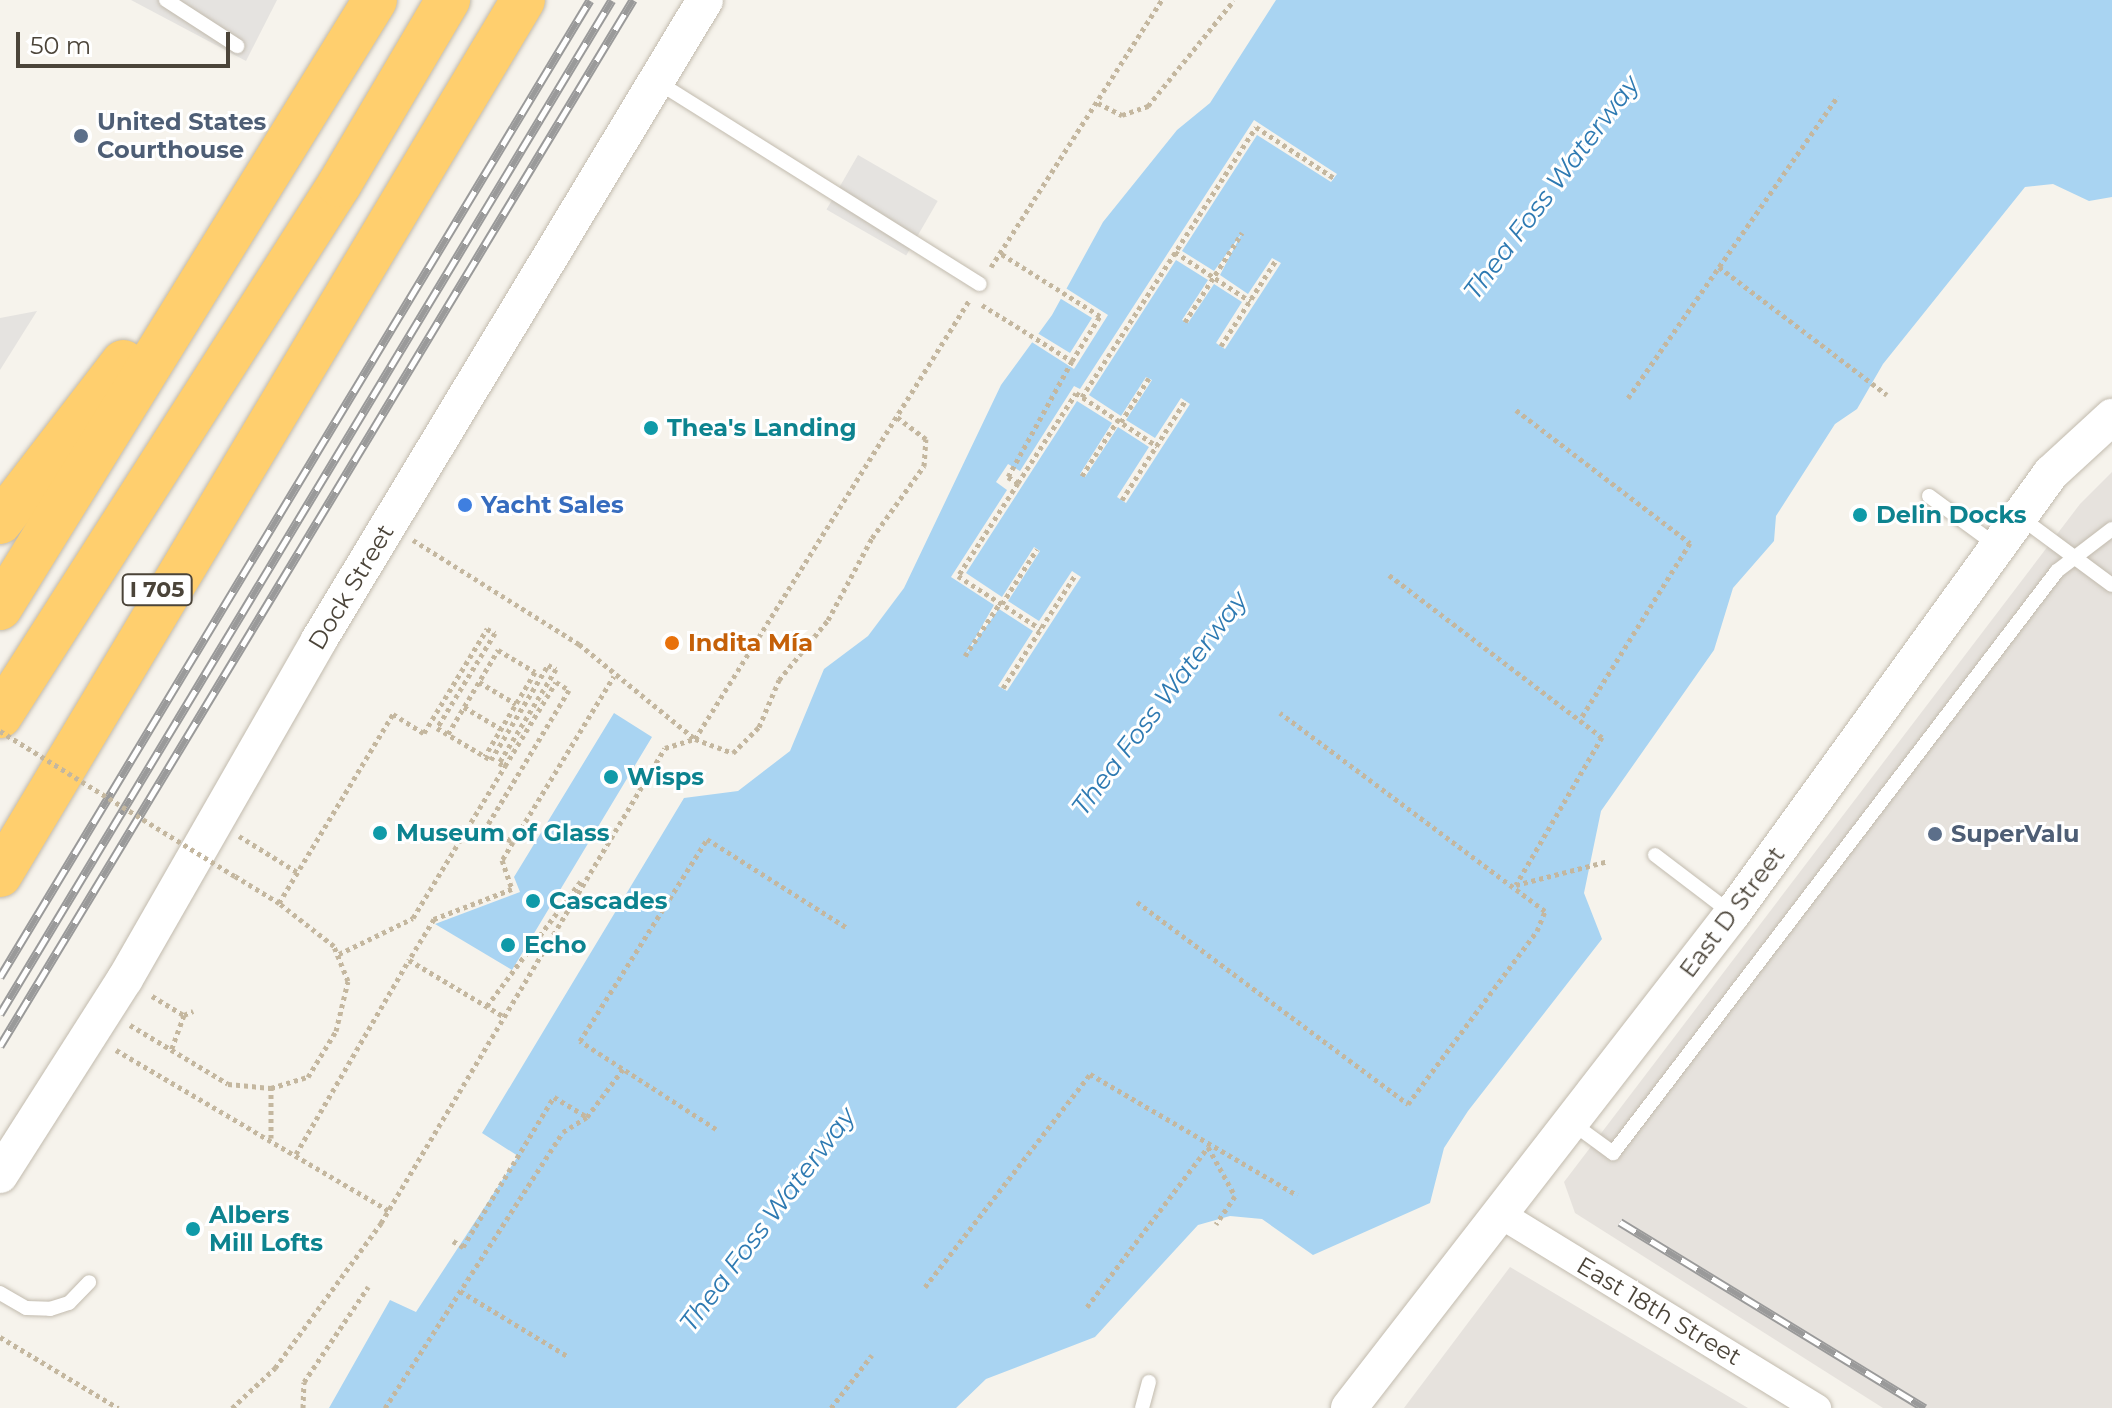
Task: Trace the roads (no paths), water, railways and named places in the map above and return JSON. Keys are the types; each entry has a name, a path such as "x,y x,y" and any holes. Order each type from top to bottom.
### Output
{"highway":[{"path":"0,608 375,0"},
{"name":"I 705","path":"0,830 314,349 523,0"},
{"path":"0,716 440,11"},
{"path":"0,522 279,152"},
{"path":"0,875 314,349"}],"street":[{"name":"Dock Street","path":"0,1175 103,1016 705,0"},
{"name":"East D Street","path":"1349,1408 1732,914 2024,520 2051,473 2112,417"},
{"name":"East 18th Street","path":"1500,1214 1817,1408"}],"lane":[{"path":"166,0 237,46"},
{"path":"656,81 980,284"},
{"path":"1929,496 2001,548"},
{"path":"2024,520 2112,585"},
{"path":"1571,1122 1613,1153 1978,672 2074,557 2112,529"},
{"path":"1655,855 1732,914"},
{"path":"0,1293 26,1308 50,1309 69,1303 89,1282"},
{"path":"1142,1408 1149,1382"}],"water":[{"name":"Thea Foss Waterway","path":"1276,0 2112,0 2112,197 2089,201 2053,184 2025,187 1883,364 1857,409 1835,424 1776,516 1774,541 1733,588 1714,650 1601,811 1584,893 1602,939 1468,1111 1444,1148 1430,1203 1313,1255 1262,1219 1230,1216 1198,1225 1095,1337 986,1379 956,1408 329,1408 390,1300 416,1312 518,1156 482,1133 684,798 738,791 790,751 824,669 868,636 904,588 1001,385 1052,315 1103,222 1177,130 1210,103"},
{"path":"614,713 652,737 512,970 435,924 520,892 514,877"}],"railway":[{"path":"0,977 590,0"},
{"path":"0,1014 612,0"},
{"path":"0,1046 633,0"},
{"path":"1620,1222 1925,1408"}],"place":[{"name":"United States Courthouse","path":"81,136"},
{"name":"Thea's Landing","path":"651,428"},
{"name":"Yacht Sales","path":"465,505"},
{"name":"Delin Docks","path":"1860,515"},
{"name":"Indita Mía","path":"672,643"},
{"name":"Wisps","path":"611,777"},
{"name":"Museum of Glass","path":"380,833"},
{"name":"SuperValu","path":"1935,834"},
{"name":"Cascades","path":"533,901"},
{"name":"Echo","path":"508,945"},
{"name":"Albers Mill Lofts","path":"193,1229"}]}
